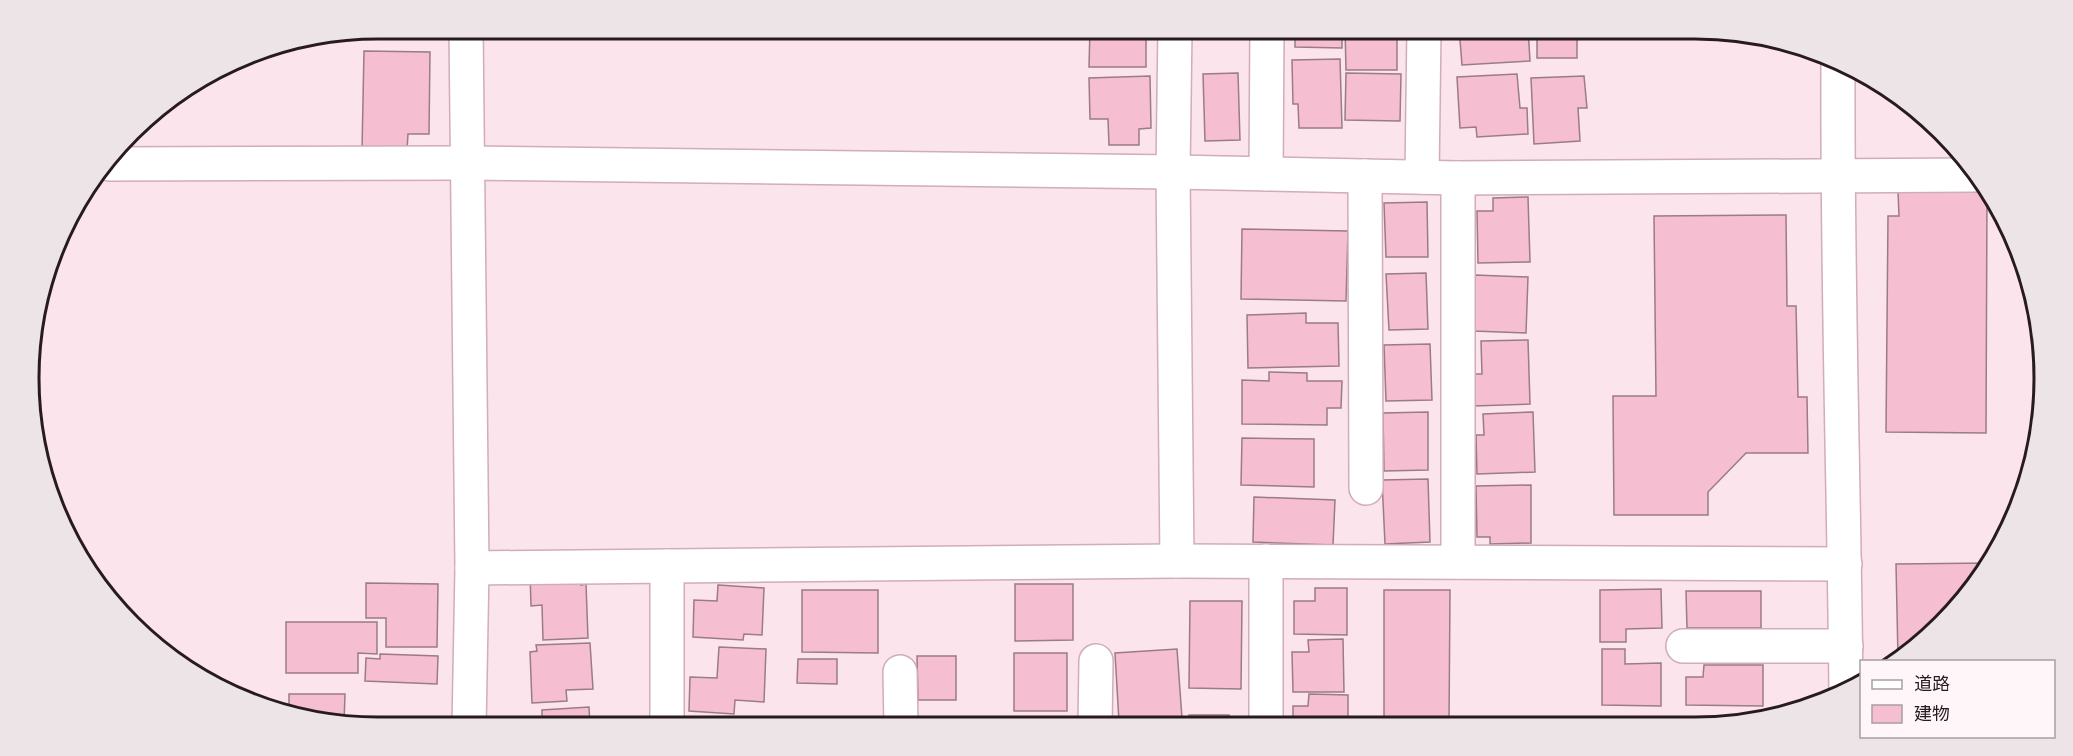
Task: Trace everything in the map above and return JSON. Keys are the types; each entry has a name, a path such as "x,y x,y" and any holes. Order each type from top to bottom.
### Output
{"street":[{"path":"466,39 472,568 470,717"},
{"path":"1175,39 1173,172 1177,561"},
{"path":"1266,174 1267,39"},
{"path":"1422,177 1424,39"},
{"path":"1838,71 1837,176 1846,681"},
{"path":"115,164 466,163 1458,178 1966,175"},
{"path":"1365,176 1366,488"},
{"path":"1458,178 1458,562"},
{"path":"472,568 1177,561 1845,564"},
{"path":"1266,561 1266,717"},
{"path":"667,566 667,717"},
{"path":"1683,646 1846,646"},
{"path":"1095,717 1096,661"},
{"path":"900,672 901,717"}],"building":[{"path":"1090,39 1146,39 1146,67 1089,67"},
{"path":"1295,39 1342,39 1342,48 1295,47"},
{"path":"1345,39 1397,39 1397,70 1346,70"},
{"path":"1460,39 1529,39 1530,61 1462,65"},
{"path":"1537,39 1577,39 1577,58 1537,58"},
{"path":"364,51 430,52 429,134 408,134 407,150 362,150"},
{"path":"1340,59 1342,128 1299,128 1298,104 1293,104 1292,60"},
{"path":"1238,73 1240,140 1205,141 1203,74"},
{"path":"1346,73 1401,74 1400,121 1345,120"},
{"path":"1517,74 1520,108 1527,108 1528,134 1477,137 1476,127 1460,128 1457,77"},
{"path":"1150,76 1151,128 1139,129 1139,145 1109,145 1108,119 1090,119 1089,78"},
{"path":"1584,76 1587,108 1578,108 1580,141 1534,144 1531,78"},
{"path":"1898,191 1978,192 1987,206 1986,433 1886,432 1888,216 1899,216"},
{"path":"1528,197 1530,262 1478,263 1477,211 1493,211 1493,198"},
{"path":"1427,202 1428,257 1386,257 1384,203"},
{"path":"1786,215 1787,306 1796,306 1798,397 1807,397 1808,453 1746,453 1708,492 1708,515 1614,515 1613,396 1656,396 1654,216"},
{"path":"1242,229 1348,231 1346,301 1241,299"},
{"path":"1426,273 1428,329 1389,330 1386,274"},
{"path":"1475,275 1528,277 1526,333 1474,331"},
{"path":"1306,313 1306,323 1338,323 1339,366 1248,368 1247,315"},
{"path":"1528,340 1530,404 1474,406 1472,374 1482,374 1481,341"},
{"path":"1430,344 1432,400 1386,401 1384,345"},
{"path":"1269,372 1307,373 1307,381 1342,381 1341,408 1327,408 1327,425 1242,424 1242,380 1269,381"},
{"path":"1428,412 1428,470 1384,471 1383,413"},
{"path":"1533,412 1535,472 1477,474 1476,435 1484,435 1483,414"},
{"path":"1242,438 1314,439 1314,487 1241,485"},
{"path":"1428,479 1430,542 1385,544 1382,480"},
{"path":"1531,485 1531,543 1490,544 1490,537 1477,537 1476,486"},
{"path":"1254,497 1335,500 1333,545 1253,542"},
{"path":"1979,563 1935,618 1898,649 1896,564"},
{"path":"581,571 581,585 586,584 588,638 543,640 542,605 531,606 530,573"},
{"path":"366,583 438,584 437,647 386,647 386,618 366,618"},
{"path":"1015,584 1073,584 1073,640 1015,641"},
{"path":"718,585 764,588 762,635 744,634 743,640 693,637 694,600 717,601"},
{"path":"1315,588 1347,588 1347,635 1294,634 1294,601 1315,601"},
{"path":"1661,589 1662,628 1626,629 1626,642 1600,642 1600,590"},
{"path":"802,590 878,590 878,653 802,652"},
{"path":"1384,590 1450,590 1449,717 1384,717"},
{"path":"1686,591 1761,591 1761,628 1687,628"},
{"path":"1190,601 1242,601 1241,689 1189,688"},
{"path":"286,622 377,622 377,654 358,653 358,673 286,673"},
{"path":"1343,639 1344,692 1293,692 1292,652 1309,652 1308,640"},
{"path":"590,643 593,689 566,690 567,701 532,703 530,652 537,651 536,645"},
{"path":"719,647 766,649 764,702 735,700 734,714 689,711 690,677 717,678"},
{"path":"1177,649 1182,717 1119,717 1115,653"},
{"path":"1602,649 1625,649 1625,664 1661,663 1661,706 1602,705"},
{"path":"1014,653 1067,653 1067,711 1014,711"},
{"path":"380,654 438,656 437,684 365,681 366,658 380,659"},
{"path":"917,656 956,656 956,700 918,700"},
{"path":"798,659 837,659 837,684 797,683"},
{"path":"1704,665 1763,665 1763,706 1686,705 1686,677 1703,677"},
{"path":"289,694 345,694 344,715 289,705"},
{"path":"1309,694 1348,695 1348,717 1293,717 1293,706 1308,706"},
{"path":"589,707 590,717 542,717 542,710"},
{"path":"1189,715 1229,715 1229,717 1189,717"}]}
